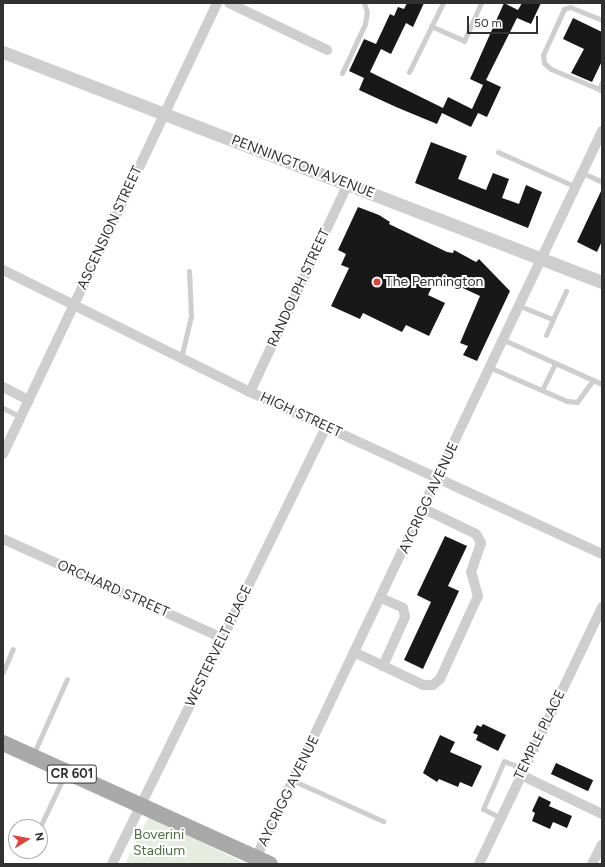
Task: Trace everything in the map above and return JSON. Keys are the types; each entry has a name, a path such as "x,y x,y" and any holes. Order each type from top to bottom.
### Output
{"main road":[{"name":"CR 601","path":"3,743 140,805 260,862"}],"street":[{"name":"ASCENSION STREET","path":"3,454 217,3"},
{"path":"230,3 327,50"},
{"name":"PENNINGTON AVENUE","path":"3,52 602,282"},
{"name":"AYCRIGG AVENUE","path":"260,862 294,781 424,510 602,131"},
{"name":"RANDOLPH STREET","path":"250,392 348,184"},
{"name":"HIGH STREET","path":"3,270 250,392 602,554"},
{"path":"3,387 29,400"},
{"name":"WESTERVELT PLACE","path":"112,864 326,427"},
{"path":"356,652 423,685 437,682 478,596 471,572 481,548 479,538 424,510"},
{"name":"ORCHARD STREET","path":"3,539 222,638"},
{"path":"382,598 403,608 406,617 383,666"},
{"name":"TEMPLE PLACE","path":"479,864 602,607"},
{"path":"523,772 602,814"},
{"path":"592,864 602,844"}],"lane":[{"path":"342,73 365,24 367,12 364,3"},
{"path":"409,72 443,3"},
{"path":"432,26 464,41 481,3"},
{"path":"602,20 570,7 564,9 543,55 544,63 551,69 600,90 602,82"},
{"path":"498,152 576,187"},
{"path":"583,173 602,182"},
{"path":"181,358 191,316 192,292 189,271"},
{"path":"546,335 566,291"},
{"path":"520,306 553,319"},
{"path":"504,340 602,384"},
{"path":"542,390 555,363"},
{"path":"491,368 567,401 577,402 593,380"},
{"path":"3,408 21,417"},
{"path":"3,672 13,649"},
{"path":"33,756 67,679"},
{"path":"501,818 483,808 504,761 523,772"},
{"path":"44,819 66,771"},
{"path":"294,781 383,821"}],"green space":[{"name":"Boverini Stadium","path":"149,816 246,864 125,864"}],"building":[{"path":"407,3 424,3 413,27 406,23 391,54 381,49 370,72 443,108 448,97 472,109 483,85 470,79 504,3 518,10 522,3 541,3 531,24 517,18 486,80 501,87 487,117 478,113 471,127 442,113 437,124 396,107 359,90 364,78 349,71 364,39 376,44 390,14 394,16 398,7 404,9"},
{"path":"573,18 602,32 602,61 592,82 571,73 584,49 563,39"},
{"path":"431,142 467,156 458,179 486,190 493,173 509,179 502,198 519,204 526,185 542,192 528,228 415,183"},
{"path":"602,189 602,241 597,252 577,242"},
{"name":"The Pennington","path":"358,207 379,215 390,222 389,224 447,252 453,253 454,250 476,262 479,259 510,291 477,361 463,355 468,346 460,343 480,296 437,276 428,295 445,303 429,336 406,325 402,332 363,313 360,319 331,306 349,268 341,265 346,254 338,250"},
{"path":"445,536 467,546 448,586 459,591 423,669 404,660 431,602 417,595"},
{"path":"483,724 506,735 498,751 476,740 478,735 473,733 477,725 481,727"},
{"path":"440,735 455,742 450,752 482,766 472,787 460,782 458,787 439,779 437,782 423,773"},
{"path":"556,763 593,780 588,791 551,774"},
{"path":"539,796 551,802 549,806 572,816 567,828 553,822 550,829 532,821 535,813 532,811"}],"place":[{"name":"The Pennington","path":"377,282"}]}
